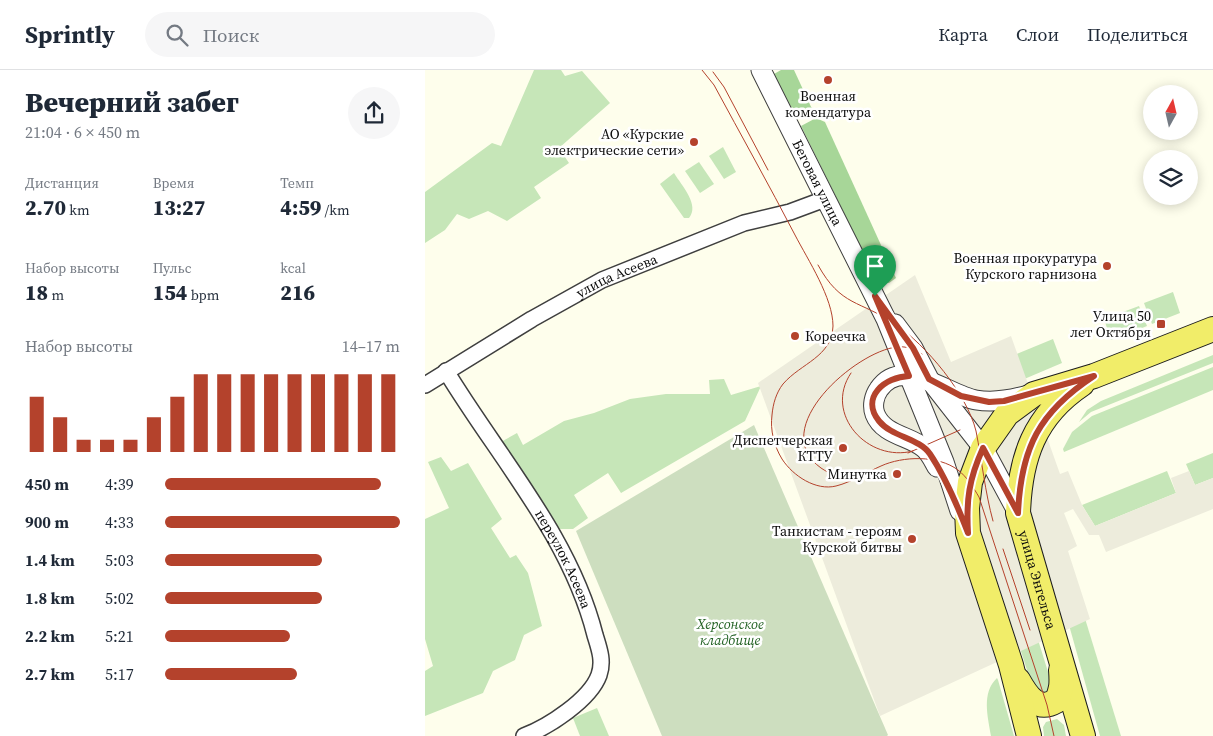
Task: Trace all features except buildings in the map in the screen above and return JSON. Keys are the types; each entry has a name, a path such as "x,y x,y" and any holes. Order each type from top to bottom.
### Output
{"main road":[{"path":"1029,736 1011,665 968,533 967,508 970,482 983,448 1007,414 1034,394 1094,376 1213,329"},
{"name":"улица Энгельса","path":"1083,736 1061,654 1018,513 1019,486 1023,462 1035,434 1065,397 1094,376"},
{"path":"1011,665 1029,697 1038,705 1044,706 1056,701 1062,687 1061,654"},
{"path":"1037,736 1043,719 1055,714 1064,716 1078,736"}],"street":[{"name":"Беговая улица","path":"761,70 875,296"},
{"name":"улица Асеева","path":"425,385 532,319 602,280 744,223 790,212 825,199"},
{"path":"875,296 944,462 968,533"},
{"path":"875,296 913,348 929,379 983,448 1018,513"},
{"name":"переулок Асеева","path":"446,372 552,532 587,603 602,659 599,676 569,712 524,736"},
{"path":"960,511 927,451 887,428 875,414 875,396 883,384 891,378 909,376 929,379 948,391 975,400 1004,401 1034,394"}],"green space":[{"path":"534,70 561,70 565,76 582,71 610,103 559,148 569,163 534,187 541,198 507,221 488,211 469,219 457,214 445,230 425,243 425,192 492,143 501,146"},
{"path":"781,70 794,70 812,109 796,117 774,74"},
{"path":"816,118 825,122 896,278 889,283 878,282 801,126"},
{"path":"723,147 736,172 724,179 709,156"},
{"path":"699,162 714,184 700,193 685,171"},
{"path":"674,173 691,201 692,213 689,218 684,218 660,184"},
{"path":"1173,292 1180,313 1152,324 1144,303"},
{"path":"1139,306 1147,326 1111,340 1104,319"},
{"path":"1053,339 1062,363 1022,380 987,366"},
{"path":"1213,355 1213,363 1091,412 1079,422 1087,410 1101,401"},
{"path":"1213,367 1213,390 1064,452 1063,449 1072,432 1092,416"},
{"path":"724,379 731,395 761,386 745,421 621,493 608,473 574,495 588,518 573,529 554,529 499,443 517,433 523,445 564,421 594,413 630,399 666,394 710,394 709,380"},
{"name":"Херсонское кладбище","path":"754,425 887,736 662,736 576,531"},
{"path":"1213,453 1213,478 1195,485 1186,464"},
{"path":"441,457 451,471 468,463 502,519 491,528 510,558 516,555 528,573 542,626 524,635 515,660 493,671 483,693 425,716 425,671 433,666 425,639 425,519 449,508 428,462"},
{"path":"1167,471 1176,493 1095,526 1082,505"},
{"path":"996,505 1054,691 1035,695 979,520"},
{"path":"1068,563 1121,736 1100,736 1057,582"},
{"path":"997,678 1014,736 991,736 987,713 987,698 992,684"},
{"path":"597,708 609,736 580,736 573,718"},
{"path":"1057,719 1064,725 1066,736 1044,736 1043,727 1046,722"}],"shaded area":[{"path":"915,275 951,362 1011,336 1060,474 1068,471 1082,505 1095,526 1176,493 1171,478 1189,471 1195,485 1213,478 1213,509 1106,552 1099,535 1089,535 1073,509 1064,513 1077,546 1068,551 1090,619 880,716 758,383"}],"tram line":[{"path":"702,70 714,85 813,267 829,303 832,315 833,326 827,345 814,359 790,377 783,384 777,395 772,411 772,426 773,438 779,454 792,471 806,481 828,487 842,484 881,466 899,460 910,459 941,462 950,465 964,476 979,497 1047,705 1054,736"},
{"path":"713,72 724,87 768,170"},
{"path":"818,265 826,279 843,296 883,316 907,333 932,357 955,386 976,431 993,521"},
{"path":"854,477 837,476 821,468 807,452 804,433 810,414 823,394 840,377 860,362 880,352 897,347 910,348 922,354"},
{"path":"851,373 844,389 843,404 846,419 855,432 866,442 880,450 896,453 913,451"},
{"path":"908,453 960,430"},
{"path":"1003,549 1030,630"}],"place":[{"name":"Военная комендатура","path":"828,80"},
{"name":"АО «Курские электрические сети»","path":"694,142"},
{"name":"Военная прокуратура Курского гарнизона","path":"1107,266"},
{"name":"Улица 50 лет Октября","path":"1161,324"},
{"name":"Кореечка","path":"795,336"},
{"name":"Диспетчерская КТТУ","path":"843,448"},
{"name":"Минутка","path":"897,474"},
{"name":"Танкистам - героям Курской битвы","path":"912,539"}],"route":[{"path":"875,296 913,348 929,379 948,391 961,396 989,402 1004,401 1094,376 1065,397 1039,426 1030,442 1023,462 1019,486 1018,513 983,448 970,482 967,508 968,533 960,511 931,455 923,447 887,428 875,414 875,396 883,384 891,378 909,376 875,296"}]}
